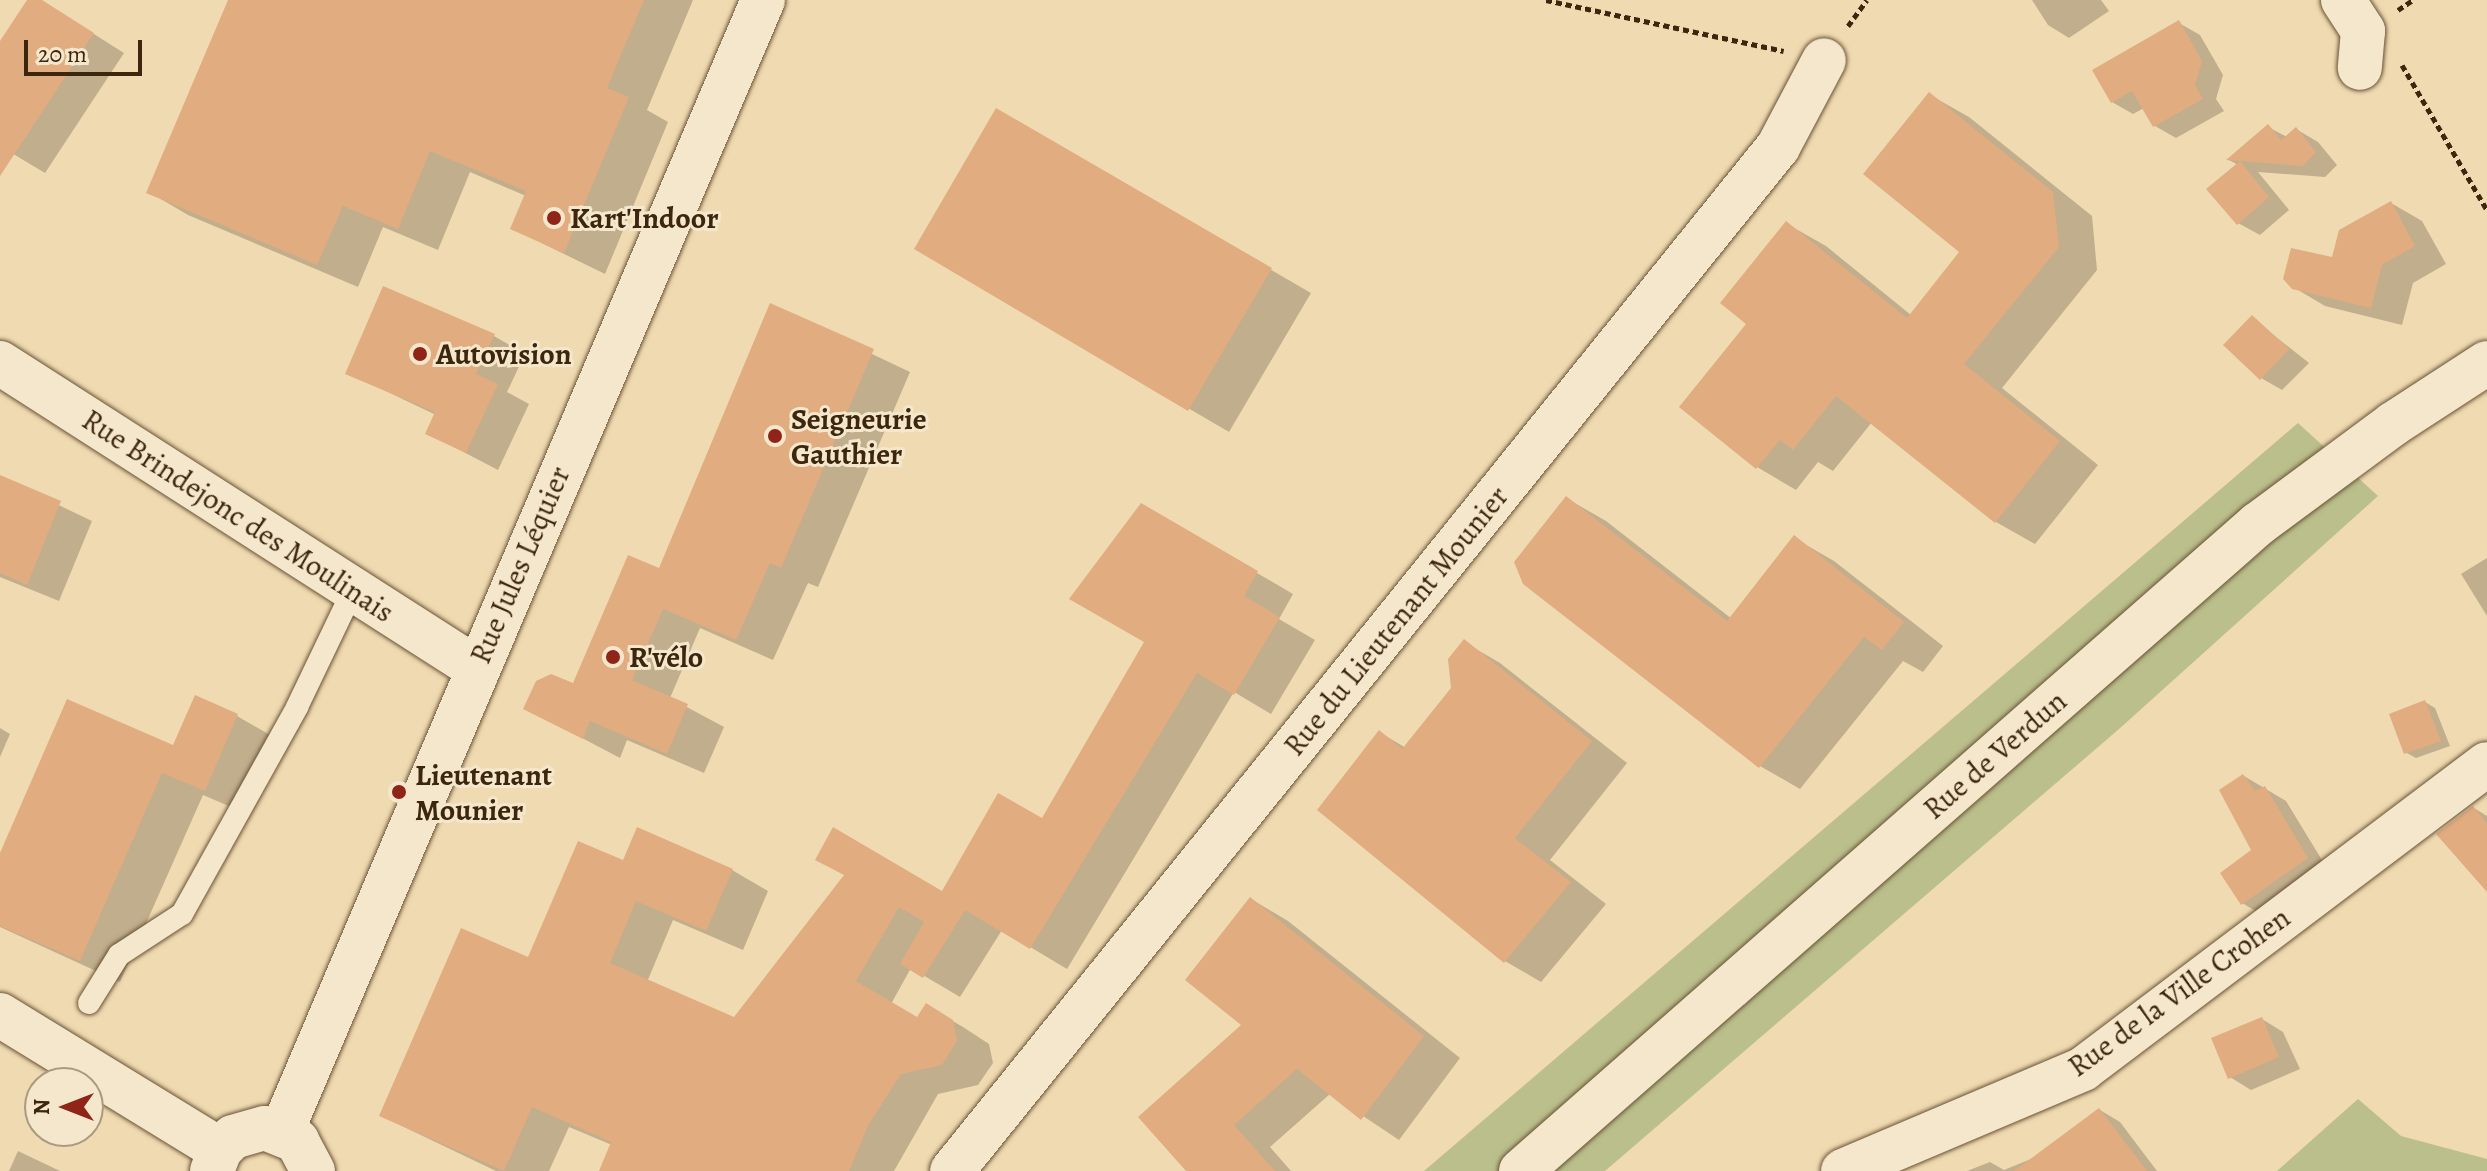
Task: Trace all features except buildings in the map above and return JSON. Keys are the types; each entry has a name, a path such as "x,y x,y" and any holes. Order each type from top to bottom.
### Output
{"street":[{"name":"Rue Jules Léquier","path":"282,1131 476,668 763,0"},
{"path":"2343,0 2380,66"},
{"name":"Rue du Lieutenant Mounier","path":"952,1171 1778,147 1824,60"},
{"name":"Rue Brindejonc des Moulinais","path":"0,363 476,668"},
{"name":"Rue de Verdun","path":"1521,1171 2258,524 2393,424 2487,363"},
{"name":"Rue de la Ville Crohen","path":"1843,1171 2083,1069 2487,764"},
{"path":"0,1015 216,1160 248,1130 282,1131 308,1155 313,1171"}],"lane":[{"path":"89,1003 119,955 182,914 297,707 353,590"}],"path":[{"path":"1546,0 1824,60 1867,0"},
{"path":"2380,66 2487,210"}],"green space":[{"path":"2298,423 2378,496 2119,729 1605,1171 1424,1171"},
{"path":"2358,1099 2401,1136 2487,1159 2487,1171 2277,1171"}],"place":[{"name":"Kart'Indoor","path":"554,218"},
{"name":"Autovision","path":"420,354"},
{"name":"Seigneurie Gauthier","path":"775,436"},
{"name":"R'vélo","path":"613,657"},
{"name":"Lieutenant Mounier","path":"399,792"}]}
